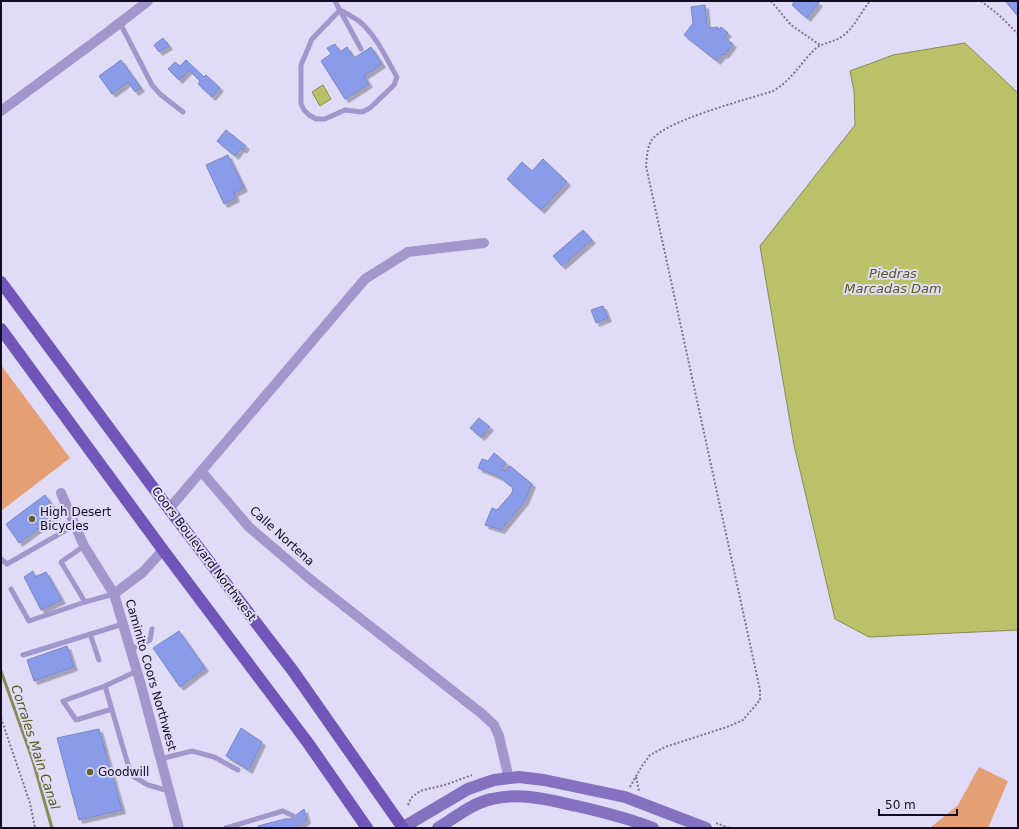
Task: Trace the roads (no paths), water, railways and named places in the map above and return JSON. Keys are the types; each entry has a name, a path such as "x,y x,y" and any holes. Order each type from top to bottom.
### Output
{"main road":[{"name":"Coors Boulevard Northwest","path":"1,282 169,509 293,671 402,828"},
{"path":"1,329 163,550 308,743 367,828"}],"street":[{"path":"1,111 148,1"},
{"path":"169,509 365,279 408,252 484,243"},
{"name":"Calle Nortena","path":"201,472 249,527 305,575 481,713 494,725 499,736 509,778"},
{"path":"61,493 84,546 114,594"},
{"name":"Caminito Coors Northwest","path":"163,550 143,572 114,594 137,671 180,828"},
{"path":"402,828 468,789 494,780 519,777 544,780 625,797 706,828"},
{"path":"438,828 475,805 490,799 523,796 552,800 619,816 653,828"}],"lane":[{"path":"335,1 361,49"},
{"path":"340,10 358,21 367,29 397,77 394,85 370,108 362,112 345,110 325,119 316,119 309,115 301,104 301,65 312,39 340,10"},
{"path":"120,23 152,85 183,112"},
{"path":"1,559 7,564 75,525"},
{"path":"84,546 61,562 86,602"},
{"path":"11,589 30,621 114,594"},
{"path":"23,655 123,624"},
{"path":"130,650 150,640 152,628"},
{"path":"90,634 99,660"},
{"path":"112,708 76,720 63,701 106,686 137,671"},
{"path":"106,686 131,775 148,785 169,791"},
{"path":"160,759 192,751 214,757 238,770"},
{"path":"226,828 235,827 283,810 295,817"}],"water":[{"name":"Piedras Marcadas Dam","path":"965,43 1018,93 1018,630 869,637 835,619 794,445 760,246 855,125 854,91 850,71 893,55"},
{"path":"323,85 331,99 320,106 312,92"}],"waterway":[{"name":"Corrales Main Canal","path":"1,671 33,761 52,828"}],"place":[{"name":"High Desert Bicycles","path":"32,519"},
{"name":"Goodwill","path":"90,772"}]}
